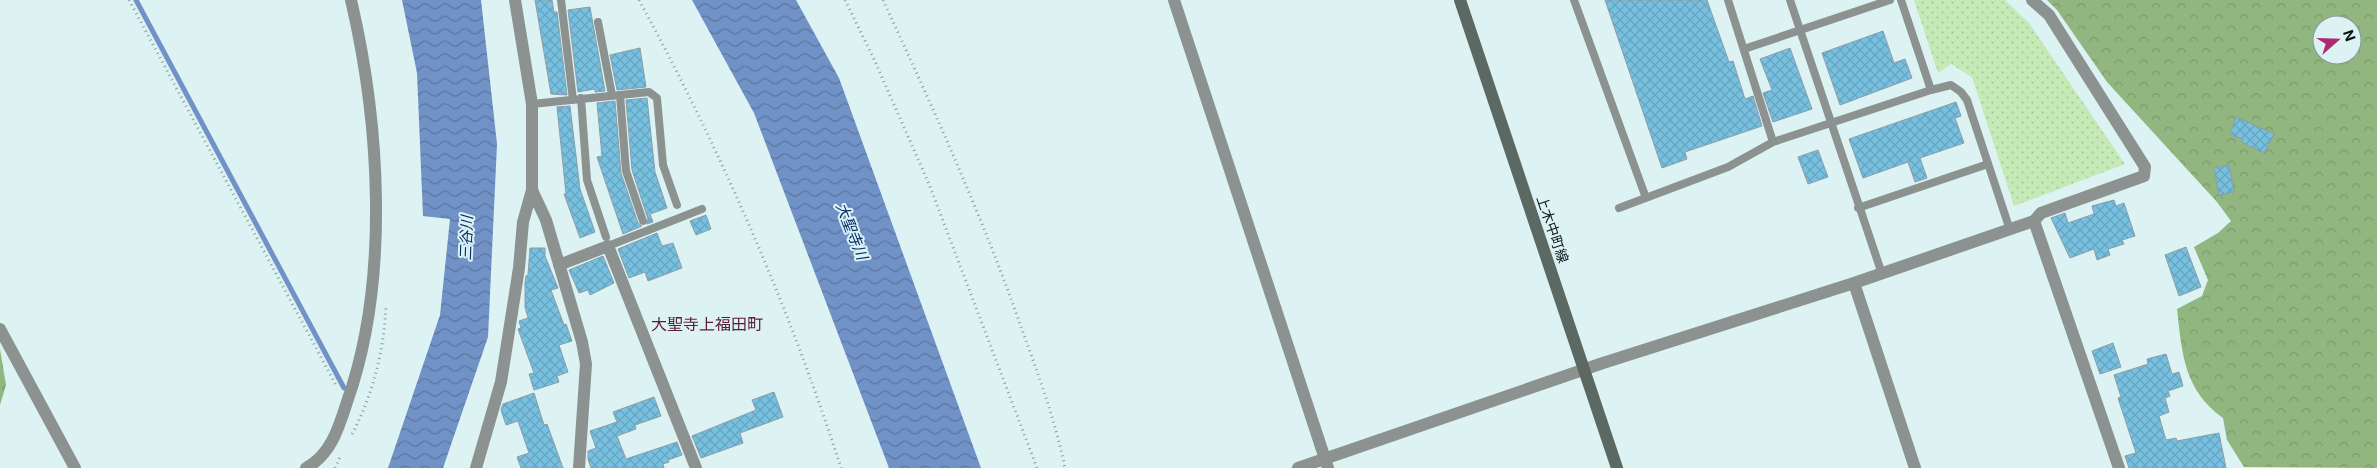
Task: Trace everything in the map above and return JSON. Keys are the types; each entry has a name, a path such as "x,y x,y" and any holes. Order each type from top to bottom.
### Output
{"main road":[{"name":"上木中町線","path":"1460,0 1617,468"}],"street":[{"path":"306,468 318,462 340,427 364,344 372,272 375,207 371,118 365,71 351,0"},
{"path":"476,468 501,382 519,268 523,222 532,190 532,104 515,0"},
{"path":"1174,0 1326,464"},
{"path":"1298,468 1326,464 1585,370 1882,274 2010,230 2034,221 2041,212 2144,176 2145,167 2049,16 2032,0"},
{"path":"532,190 546,220 582,342 586,364 579,468"},
{"path":"2034,221 2057,283 2119,468"},
{"path":"559,265 607,241 696,468"},
{"path":"1854,283 1915,468"},
{"path":"0,328 75,468"}],"lane":[{"path":"561,0 577,99 587,180 607,241 702,210"},
{"path":"1574,0 1646,198"},
{"path":"1728,0 1773,142"},
{"path":"1790,0 1858,208 1882,274"},
{"path":"1744,49 1890,0"},
{"path":"1901,0 1931,90"},
{"path":"598,22 616,95 626,171 643,221"},
{"path":"1619,208 1728,167 1773,142 1951,85 1961,92 1967,100 2010,230"},
{"path":"532,104 649,92 657,98 663,165 677,205"},
{"path":"1858,208 1988,164"}],"path":[{"path":"129,0 346,405"},
{"path":"639,0 681,77 735,193 802,353 841,468"},
{"path":"845,0 873,57 929,184 1037,468"},
{"path":"883,0 922,85 1005,281 1059,440 1065,468"}],"green space":[{"path":"1914,0 2005,0 2029,23 2125,164 2014,206 1972,77 1951,64 1938,73"},
{"path":"2047,0 2377,0 2377,468 2244,467 2227,440 2223,418 2200,395 2187,370 2183,356 2177,309 2202,296 2208,280 2194,247 2218,233 2231,221 2217,202 2107,82 2057,10"},
{"path":"0,349 6,385 0,405"}],"water":[{"name":"三谷川","path":"402,0 481,0 497,144 488,337 443,468 388,468 440,315 450,219 423,216 417,73"},
{"name":"大聖寺川","path":"692,0 796,0 839,78 981,468 889,468 754,113"}],"building":[{"path":"535,0 552,0 554,12 557,12 567,95 551,94"},
{"path":"1605,0 1707,0 1729,62 1733,61 1745,99 1753,96 1762,126 1685,152 1687,159 1662,168"},
{"path":"590,7 605,91 595,92 595,89 578,92 568,10"},
{"path":"1883,31 1894,63 1905,59 1912,78 1840,105 1822,53"},
{"path":"640,48 646,87 617,90 610,55"},
{"path":"1790,48 1812,109 1773,122 1763,93 1772,90 1760,59"},
{"path":"647,98 655,172 667,208 650,214 653,222 647,224 648,219 632,170 626,100"},
{"path":"615,101 621,173 638,223 642,226 623,234 597,157 602,156 597,103"},
{"path":"1956,102 1961,116 1955,118 1964,143 1920,158 1927,178 1915,182 1908,162 1863,178 1849,139"},
{"path":"570,106 580,189 595,232 580,238 564,194 566,194 557,107"},
{"path":"2236,117 2274,134 2264,153 2241,142 2243,139 2230,135"},
{"path":"1818,150 1828,177 1808,184 1798,157"},
{"path":"2229,165 2234,192 2219,195 2214,168"},
{"path":"2114,200 2116,206 2124,203 2135,236 2122,240 2124,244 2108,249 2110,255 2097,260 2094,249 2070,258 2051,218 2065,213 2068,223 2094,214 2092,206"},
{"path":"706,215 711,229 696,235 690,221"},
{"path":"657,233 662,246 673,243 682,268 648,281 645,272 629,278 618,249"},
{"path":"2186,247 2201,287 2179,296 2165,255"},
{"path":"530,248 545,248 545,256 558,288 551,290 572,341 559,345 568,372 557,376 559,382 534,390 529,374 534,373 518,329 521,328 519,321 528,318 525,307 525,283 526,276 528,275"},
{"path":"603,256 614,283 590,295 588,290 579,293 569,270"},
{"path":"2113,343 2121,367 2100,374 2092,351"},
{"path":"2166,354 2172,374 2179,372 2183,386 2168,391 2170,396 2165,398 2169,412 2159,416 2166,440 2176,438 2177,441 2219,433 2226,468 2129,468 2125,456 2136,453 2118,398 2121,397 2114,375 2148,364 2147,359"},
{"path":"774,392 783,417 740,433 743,443 701,458 692,436 756,410 752,400"},
{"path":"534,393 544,425 547,424 563,468 521,468 517,457 529,453 518,421 506,425 501,410 503,404"},
{"path":"654,397 661,416 635,425 636,429 617,436 626,459 677,442 682,455 668,460 669,462 663,464 664,468 591,468 588,451 596,448 590,431 617,422 613,412"}],"waterway":[{"path":"136,0 344,388"}],"district":[{"name":"大聖寺上福田町","path":"707,324"}]}
